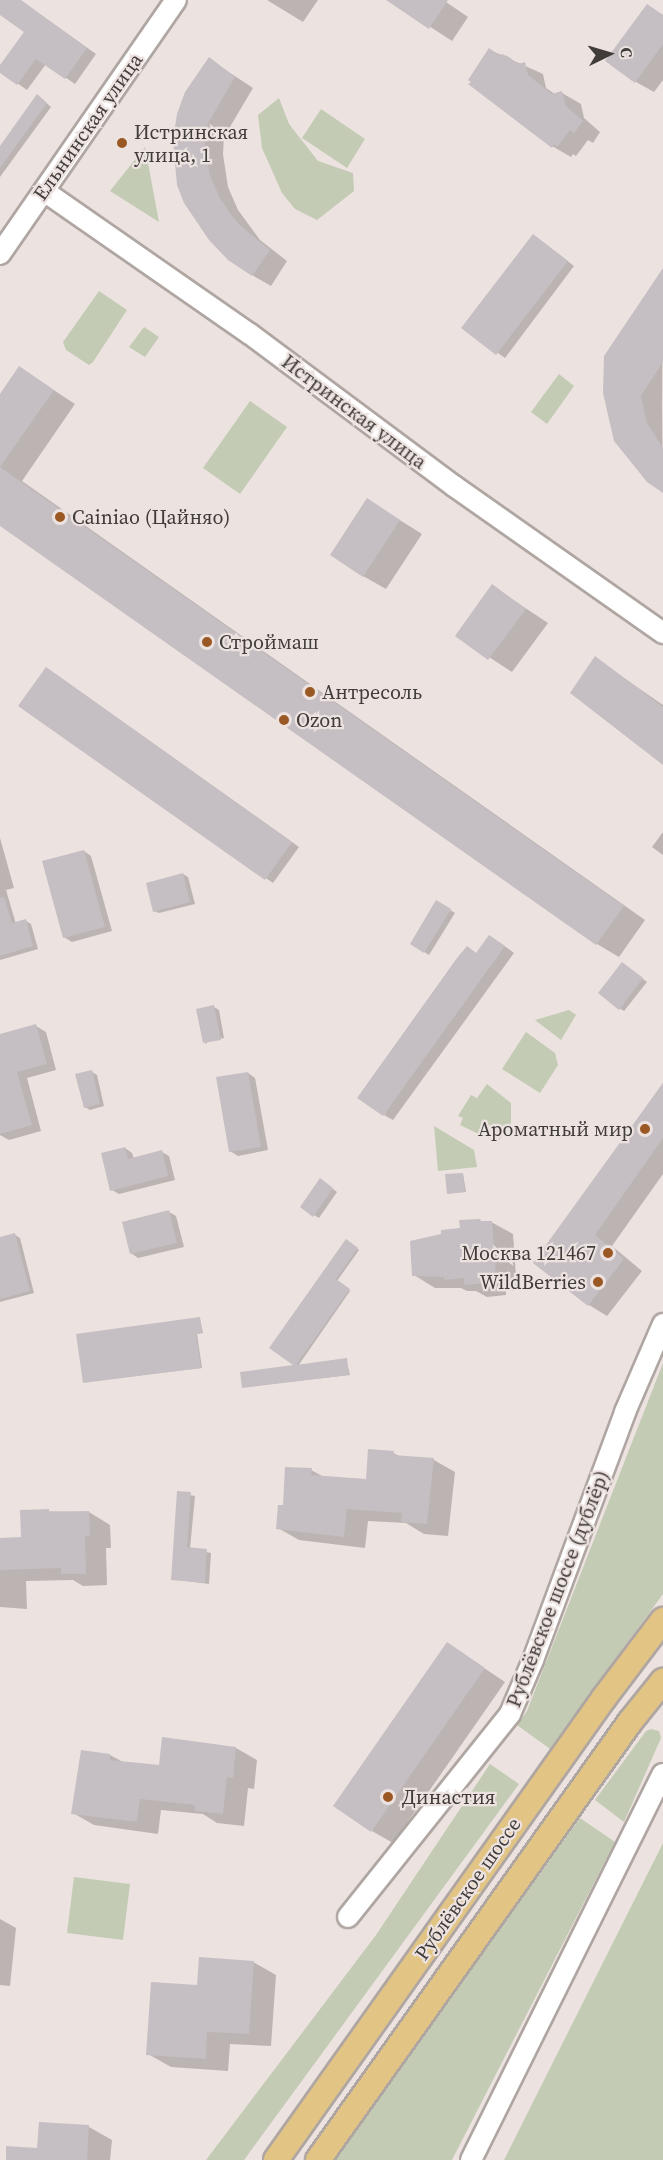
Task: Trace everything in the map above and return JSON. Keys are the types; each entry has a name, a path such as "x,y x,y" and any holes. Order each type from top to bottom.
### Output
{"main road":[{"name":"Рублёвское шоссе","path":"276,2160 597,1707 663,1620"},
{"name":"Рублёвское шоссе","path":"318,2160 630,1722 663,1681"}],"street":[{"name":"Ельнинская улица","path":"0,254 177,0"},
{"name":"Истринская улица","path":"44,191 250,334 445,479 663,633"},
{"name":"Рублёвское шоссе (дублёр)","path":"348,1917 510,1714 533,1660 625,1412 663,1324"},
{"path":"471,2160 663,1774"}],"green space":[{"path":"279,98 289,124 318,161 353,173 354,191 317,220 295,209 282,193 262,148 258,115"},
{"path":"321,109 365,139 347,168 302,138"},
{"path":"145,147 159,222 110,191"},
{"path":"99,291 127,310 89,365 66,350 63,342"},
{"path":"144,327 159,337 145,357 129,347"},
{"path":"559,374 574,386 547,424 531,412"},
{"path":"250,401 287,427 240,494 203,468"},
{"path":"569,1010 576,1015 561,1040 535,1020"},
{"path":"526,1032 555,1053 558,1065 540,1093 502,1069"},
{"path":"487,1084 511,1103 511,1123 497,1143 460,1125 463,1118 458,1116 471,1095 477,1098"},
{"path":"434,1126 474,1150 477,1167 438,1171"},
{"path":"663,1363 663,1594 550,1749 517,1725 527,1711"},
{"path":"651,1729 659,1731 661,1738 624,1822 595,1800 646,1731"},
{"path":"490,1764 519,1784 244,2160 206,2160 376,1935"},
{"path":"580,1818 615,1842 452,2160 334,2160"},
{"path":"663,1843 663,2160 504,2160"},
{"path":"74,1877 130,1884 123,1940 67,1933"}],"building":[{"path":"0,0 21,0 87,48 65,79 36,59 17,85 0,73 0,65 24,32 0,15"},
{"path":"386,0 448,0 429,29"},
{"path":"647,4 663,15 663,44 635,83 605,61"},
{"path":"489,48 518,64 525,62 528,75 552,94 562,91 566,106 583,121 574,133 570,130 557,147 554,144 552,148 468,84 471,82 468,80"},
{"path":"209,57 235,77 206,127 205,143 210,176 220,198 232,216 270,250 252,276 228,260 209,240 184,203 177,185 173,140 177,114 185,92"},
{"path":"37,94 47,103 0,168 0,146"},
{"path":"533,234 568,261 496,355 461,328"},
{"path":"663,268 663,362 641,396 647,423 663,448 663,493 647,482 614,441 603,393 604,356"},
{"path":"19,366 54,390 0,467 0,394"},
{"path":"0,467 624,906 596,945 0,526"},
{"path":"367,498 400,520 363,577 330,555"},
{"path":"492,584 526,609 488,660 455,636"},
{"path":"595,656 663,707 663,765 570,693"},
{"path":"46,667 292,842 265,880 18,706"},
{"path":"84,850 105,927 63,938 42,861"},
{"path":"183,873 190,902 153,912 146,883"},
{"path":"4,897 12,923 26,919 33,946 0,956 0,898"},
{"path":"436,900 451,909 424,953 410,944"},
{"path":"489,935 505,946 383,1116 357,1098 457,958 467,946 476,953"},
{"path":"622,962 643,978 619,1010 598,993"},
{"path":"214,1005 221,1040 203,1043 196,1009"},
{"path":"36,1024 47,1064 17,1072 32,1125 0,1134 0,1034"},
{"path":"92,1070 100,1104 84,1108 75,1074"},
{"path":"248,1072 261,1147 229,1152 216,1077"},
{"path":"663,1083 663,1138 595,1235 624,1259 588,1306 533,1263"},
{"path":"125,1147 128,1159 162,1150 168,1176 110,1191 101,1153"},
{"path":"463,1173 465,1192 447,1194 445,1174"},
{"path":"320,1178 333,1188 313,1217 300,1207"},
{"path":"169,1210 177,1243 130,1254 122,1222"},
{"path":"480,1219 481,1221 492,1221 496,1279 485,1280 485,1283 464,1285 464,1278 445,1280 444,1277 412,1276 410,1241 441,1234 441,1230 460,1228 459,1220"},
{"path":"15,1233 30,1291 0,1299 0,1237"},
{"path":"346,1239 358,1248 336,1279 350,1289 296,1365 347,1358 349,1375 242,1388 240,1372 293,1365 269,1348"},
{"path":"200,1317 202,1333 196,1334 201,1368 83,1383 76,1334"},
{"path":"368,1449 394,1451 393,1455 434,1458 427,1524 401,1522 402,1513 347,1509 344,1537 276,1529 278,1505 283,1505 285,1467 312,1468 311,1475 366,1479"},
{"path":"177,1491 191,1492 187,1547 207,1549 205,1583 171,1580"},
{"path":"49,1509 49,1512 89,1511 90,1536 85,1536 86,1574 61,1574 61,1568 0,1570 0,1538 21,1537 20,1510"},
{"path":"447,1642 485,1668 371,1832 333,1806"},
{"path":"162,1737 236,1747 233,1778 227,1777 223,1814 195,1811 195,1805 140,1799 137,1822 71,1814 81,1750 110,1754 110,1760 159,1765"},
{"path":"199,1957 254,1961 249,2034 207,2032 206,2059 146,2055 151,1982 197,1985"},
{"path":"39,2122 89,2125 87,2160 6,2160 6,2146 37,2148"}],"place":[{"name":"Истринская улица, 1","path":"122,143"},
{"name":"Cainiao (Цайняо)","path":"60,517"},
{"name":"Строймаш","path":"207,642"},
{"name":"Антресоль","path":"310,692"},
{"name":"Ozon","path":"284,720"},
{"name":"Ароматный мир","path":"645,1129"},
{"name":"Москва 121467","path":"608,1253"},
{"name":"WildBerries","path":"598,1282"},
{"name":"Династия","path":"388,1797"}]}
